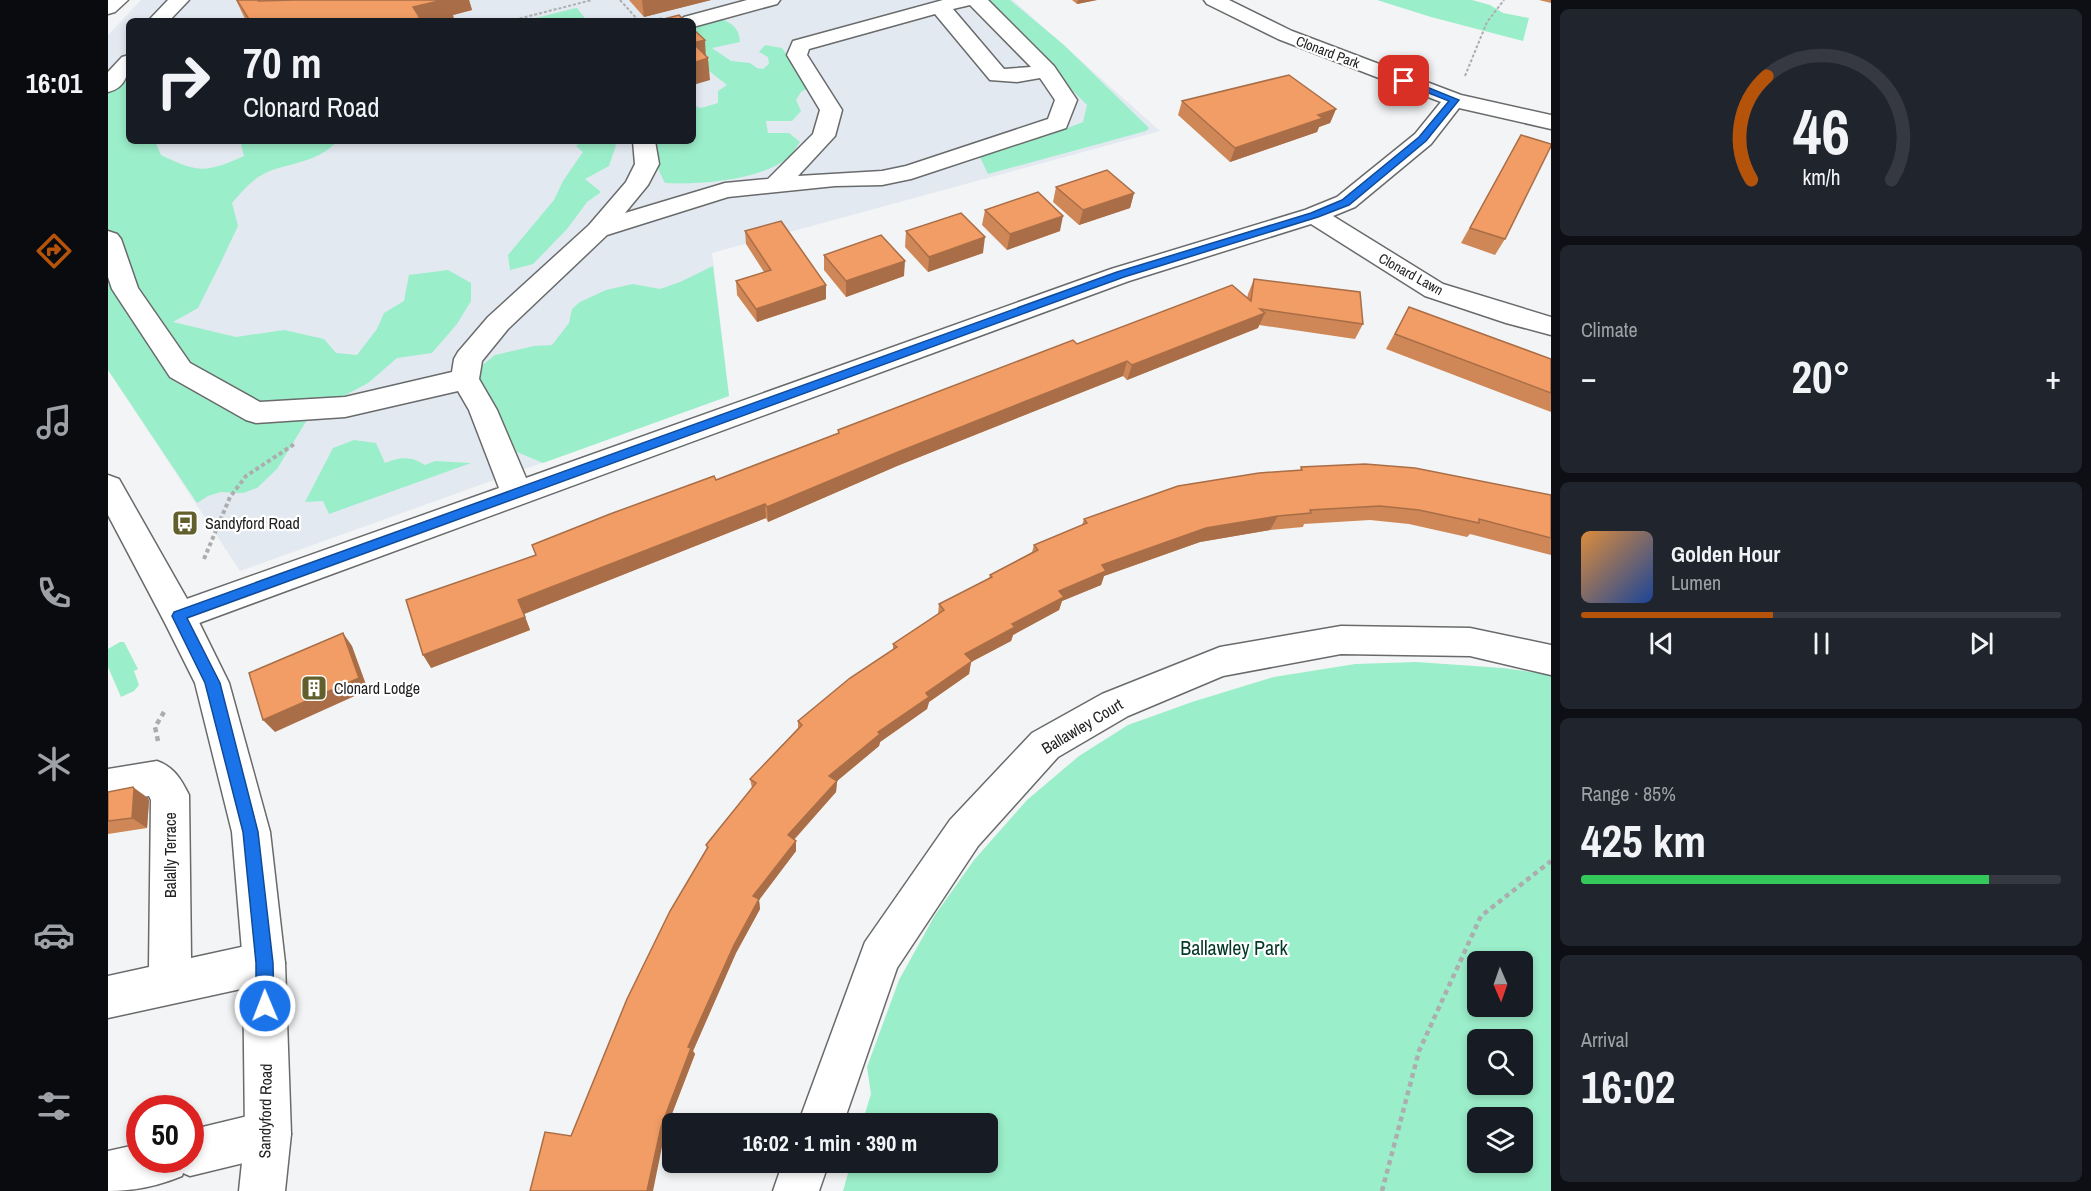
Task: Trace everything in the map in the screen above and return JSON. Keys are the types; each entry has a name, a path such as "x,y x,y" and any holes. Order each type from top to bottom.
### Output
{"street":[{"path":"108,8 118,0"},
{"path":"161,18 179,0"},
{"path":"696,20 770,0"},
{"path":"775,185 824,136 831,110 797,55 800,45 965,0"},
{"path":"598,230 724,190 882,177 911,172 1058,123 1066,100 1046,71 977,0"},
{"name":"Clonard Park","path":"1214,0 1286,35 1454,100 1551,122"},
{"path":"939,7 998,75 1017,76 1046,71"},
{"path":"974,47 1001,53 1025,51"},
{"path":"108,86 126,65"},
{"path":"179,616 1120,275 1314,215 1346,202 1378,178 1423,139 1454,100"},
{"path":"517,495 483,410 465,379 468,359 498,323 598,230 636,185 647,164 644,144"},
{"name":"Clonard Lawn","path":"1314,215 1434,290 1515,317 1551,326"},
{"path":"108,239 125,289 180,370 256,413 345,407 465,379"},
{"name":"Sandyford Road","path":"108,487 179,616 212,683 250,832 264,963 268,1134 262,1191"},
{"name":"Ballawley Court","path":"824,1113 880,957 964,833 1045,745 1115,705 1220,662 1341,640 1470,642 1551,660"},
{"name":"Balally Terrace","path":"108,786 157,778 170,795 170,985"},
{"path":"108,997 264,963"},
{"path":"204,1150 268,1134"},
{"path":"108,1174 126,1170"},
{"path":"796,1191 802,1173"}],"path":[{"path":"522,18 592,0"},
{"path":"620,0 636,18"},
{"path":"1454,100 1487,22 1504,0"},
{"path":"204,560 230,497 246,476 345,407"},
{"path":"1382,1191 1419,1051 1481,916 1551,861"}],"shaded area":[{"path":"141,0 1013,0 1160,131 712,253 729,396 240,571 108,370 108,35"}],"green space":[{"path":"982,0 1010,0 1064,45 1149,128 1146,131 988,174 978,153 1047,136 1083,122 1087,105"},
{"path":"1377,0 1472,0 1490,5 1503,13 1529,18 1523,41"},
{"path":"576,8 585,18 536,18"},
{"path":"714,16 729,22 735,28 740,42 712,48 731,61 750,63 763,69 769,64 768,57 759,52 765,45 782,48 810,87 801,92 796,100 801,111 792,121 766,121 768,133 789,133 800,142 789,157 777,165 747,176 712,182 665,183 659,171 656,154 640,144 696,144 696,106 701,108 718,103 718,91 727,85 704,67 710,59 696,47 696,24"},
{"path":"126,66 126,144 156,144 161,155 184,165 202,169 231,162 244,156 241,144 334,144 315,157 266,173 241,193 232,203 238,226 198,308 173,322 236,337 284,330 324,339 336,353 357,355 377,329 384,313 404,301 409,275 448,270 471,283 471,301 457,324 432,353 397,358 368,383 325,406 307,420 277,469 257,488 243,493 221,492 197,503 108,370 108,70"},
{"path":"579,144 616,145 609,166 585,179 601,192 587,202 567,229 533,264 510,270 508,255 554,200 563,181 583,152 576,146"},
{"path":"713,266 729,396 543,463 517,452 503,425 465,379 495,355 534,346 552,345 569,323 572,309 580,302 606,290 633,284 660,289"},
{"path":"354,440 376,443 385,463 405,458 425,465 435,461 471,463 329,514 323,501 305,502 333,448"},
{"path":"124,642 138,669 134,671 139,685 134,691 121,697 108,667 108,649"},
{"name":"Ballawley Park","path":"1416,662 1503,668 1551,675 1551,1191 843,1191 848,1173 998,1173 998,1113 865,1113 871,1094 867,1067 899,980 935,915 974,860 1027,800 1079,756 1128,725 1192,702 1274,677 1355,664"}],"building":[{"path":"237,0 443,0 413,7 420,18 248,18"},
{"path":"696,32 705,40 696,42"},
{"path":"696,46 708,58 696,62"},
{"path":"1289,75 1336,109 1318,115 1323,118 1235,148 1182,101"},
{"path":"1521,135 1551,144 1551,146 1505,239 1470,228"},
{"path":"1107,170 1134,193 1083,210 1056,187"},
{"path":"1038,192 1063,216 1010,234 985,210"},
{"path":"961,213 985,237 929,257 906,231"},
{"path":"781,221 826,285 756,309 736,281 771,270 745,231"},
{"path":"881,235 905,261 846,281 824,255"},
{"path":"1254,279 1360,292 1363,324 1260,309 1265,313 1132,365 1127,361 767,507 765,504 518,600 525,617 423,655 406,600 536,555 532,545 610,514 714,476 716,480 839,433 838,430 1073,340 1077,344 1232,285 1251,301"},
{"path":"1409,307 1551,359 1551,393 1395,334"},
{"path":"1365,464 1415,468 1551,495 1551,538 1479,519 1479,523 1419,510 1380,506 1310,510 1311,513 1206,528 1102,565 1106,571 1059,591 1064,597 1012,624 1015,627 965,654 972,661 926,693 929,697 878,732 880,734 829,776 837,781 788,835 796,841 753,896 759,899 734,945 688,1047 691,1048 666,1113 662,1113 662,1124 647,1191 530,1191 545,1132 571,1136 627,999 670,911 708,847 706,845 756,783 750,779 802,725 798,721 850,678 897,647 893,644 944,610 939,604 1038,550 1034,545 1087,523 1084,519 1178,486 1259,473 1302,470 1301,467"},
{"name":"Clonard Lodge","path":"343,633 359,678 263,720 249,673"},
{"path":"133,787 132,818 108,821 108,792"}],"place":[{"name":"Sandyford Road","path":"185,523"},
{"name":"Clonard Lodge","path":"314,688"}],"route":[{"path":"265,1006 264,963 250,832 212,683 179,616 258,585 517,495 1120,275 1314,215 1346,202 1423,139 1454,100 1404,81"}]}
